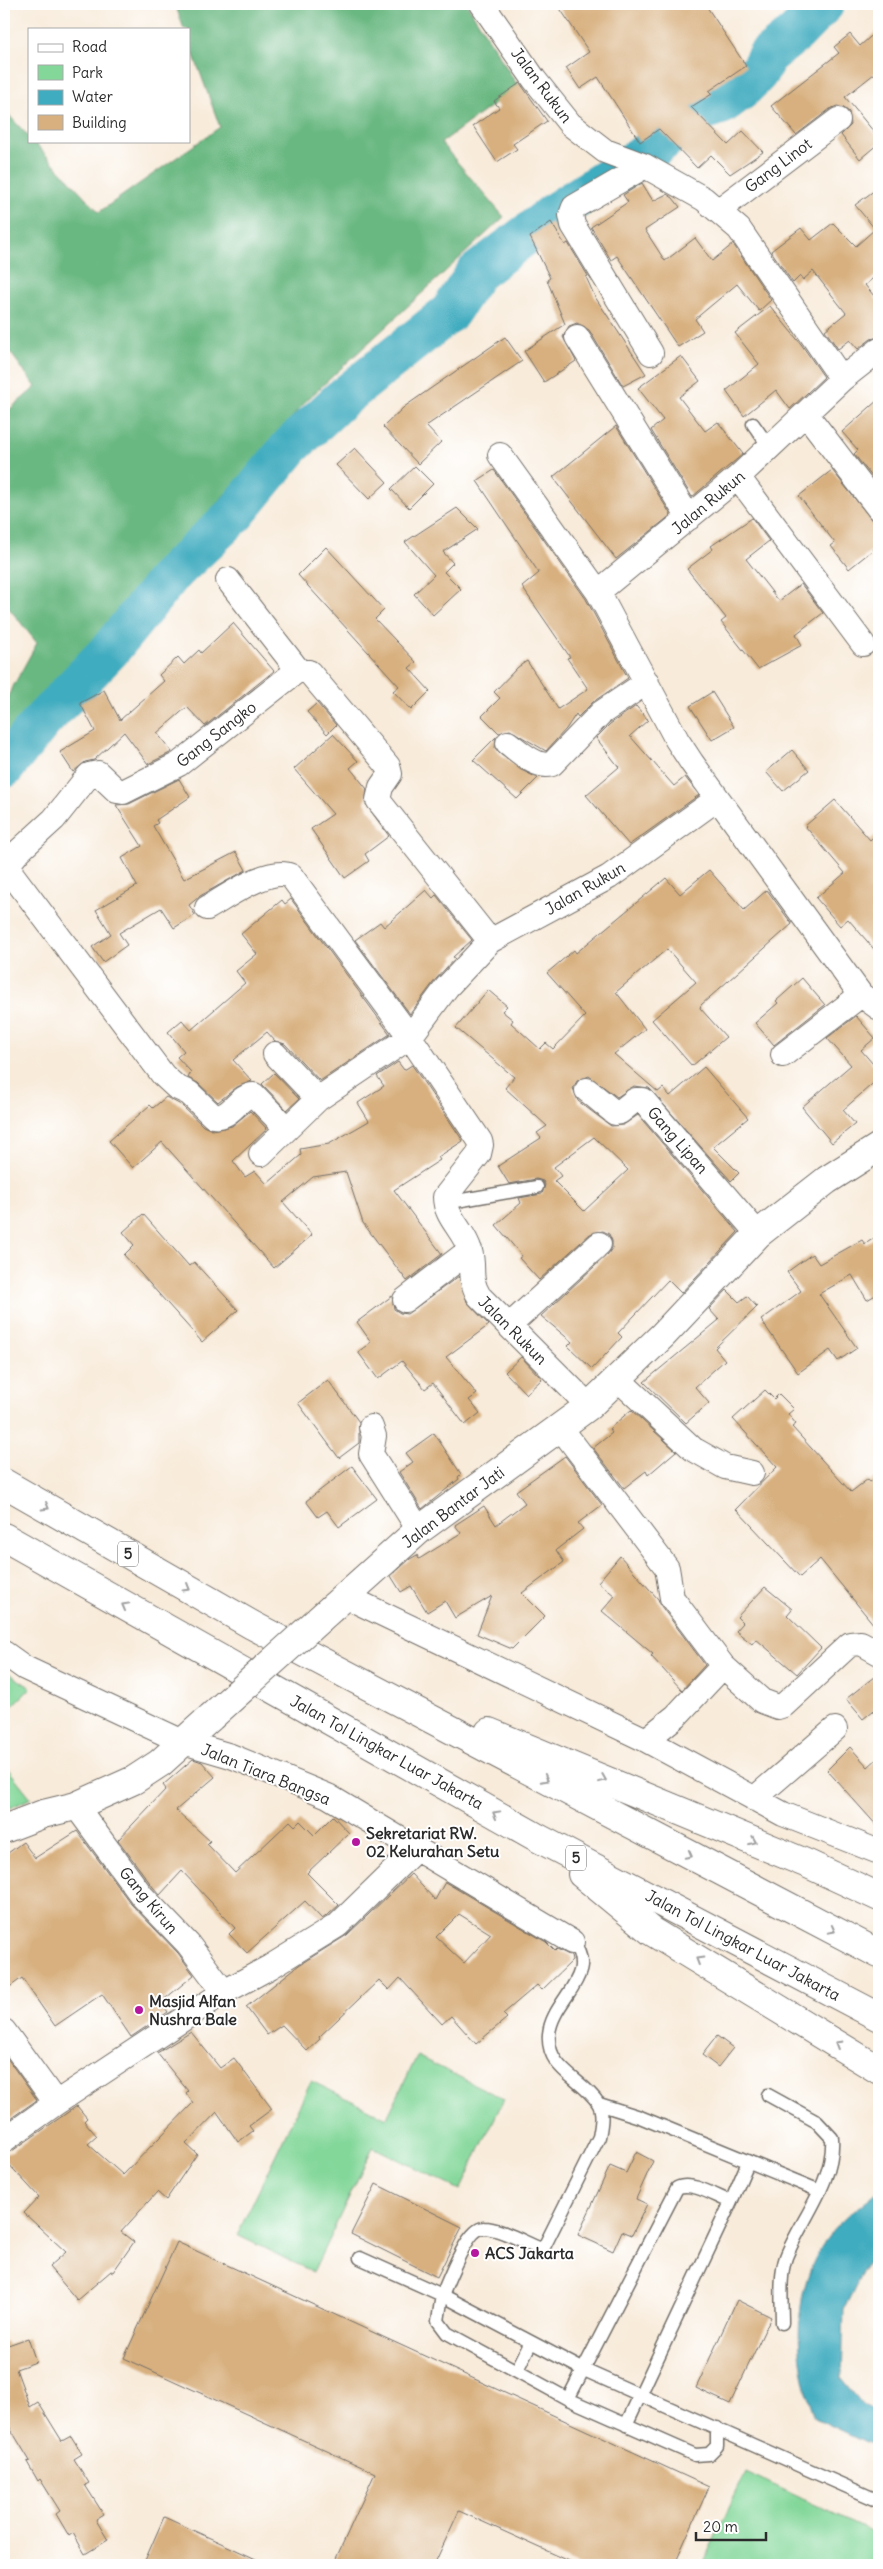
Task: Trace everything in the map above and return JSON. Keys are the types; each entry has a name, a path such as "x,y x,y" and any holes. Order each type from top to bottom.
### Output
{"main road":[{"name":"Jalan Bantar Jati","path":"4,1829 43,1814 76,1806 141,1776 160,1764 210,1716 419,1530 589,1406 669,1329 758,1234 827,1180 879,1147"},
{"name":"5","path":"4,1482 252,1625 879,1954"},
{"name":"Jalan Tol Lingkar Luar Jakarta","path":"4,1537 538,1838 879,2017"},
{"path":"331,1667 808,1864 879,1897"},
{"path":"538,1838 651,1931 879,2070"}],"street":[{"name":"Jalan Rukun","path":"482,4 534,79 570,124 605,151 641,164 719,210 739,229 842,379"},
{"name":"Gang Linot","path":"719,210 838,120"},
{"path":"641,164 574,207 571,215 573,226 651,353"},
{"path":"577,337 689,518"},
{"name":"Jalan Rukun","path":"598,592 738,477 807,415 842,379 879,350"},
{"path":"807,415 879,509"},
{"path":"500,455 598,592 677,740 717,799 870,1001 783,1055"},
{"path":"738,477 863,644"},
{"path":"228,580 298,670 304,670 315,677 388,766 390,774 381,786 378,800 490,941"},
{"name":"Gang Sangko","path":"287,1129 254,1095 248,1096 229,1112 217,1117 213,1116 189,1093 169,1081 143,1050 15,882 9,870 10,862 18,851 54,819 89,775 98,773 117,790 123,792 179,764 298,670"},
{"path":"508,743 535,762 546,766 552,764 601,713 647,682"},
{"name":"Jalan Rukun","path":"261,1154 318,1099 410,1037 447,987 490,941 610,877 717,799"},
{"path":"207,908 266,876 285,873 291,876 410,1037 481,1145 479,1154 447,1192 445,1203"},
{"path":"275,1054 318,1099"},
{"name":"Gang Lipan","path":"587,1090 615,1113 620,1112 635,1100 643,1100 758,1234"},
{"name":"Jalan Rukun","path":"445,1203 470,1250 473,1287 589,1406"},
{"path":"509,1326 599,1244"},
{"path":"405,1300 470,1250"},
{"path":"618,1379 693,1449 725,1467 752,1473"},
{"path":"371,1427 374,1436 371,1454 419,1530"},
{"path":"560,1427 667,1568 672,1598 723,1666 754,1696 770,1705 778,1707 791,1700 850,1644 861,1643 879,1653"},
{"path":"339,1601 646,1740 783,1814 879,1852"},
{"name":"Jalan Tiara Bangsa","path":"4,1653 25,1668 183,1742 230,1756 328,1796 415,1850 572,1942"},
{"path":"646,1740 676,1716 723,1666"},
{"path":"754,1799 835,1729"},
{"name":"Gang Kirun","path":"76,1806 142,1896 188,1944 224,1992"},
{"path":"4,2140 56,2103 224,1992 270,1967 338,1925 415,1850"},
{"path":"4,2031 56,2103"}],"lane":[{"path":"752,424 770,448"},
{"path":"445,1203 537,1188"},
{"path":"572,1942 583,1960 582,1970 557,2010 549,2034 551,2055 558,2066 599,2104 640,2117 820,2191"},
{"path":"768,2095 817,2122 830,2133 833,2146 820,2191 786,2258 783,2272 782,2323"},
{"path":"599,2104 602,2122 599,2137 544,2247 539,2248 482,2227 474,2231 442,2295 438,2314 442,2329 568,2399 695,2455 709,2454 717,2446 717,2428"},
{"path":"626,2425 748,2162"},
{"path":"568,2399 677,2188 692,2186 730,2202"},
{"path":"360,2258 442,2295 584,2370 638,2396 717,2428 879,2501"},
{"path":"518,2370 531,2342"}],"green space":[{"path":"175,4 467,4 518,86 441,143 504,217 307,400 200,523 4,739 4,703 37,643 4,602 4,414 36,387 4,344 4,110 28,136 28,142 34,142 99,212 220,127 190,45 190,28 184,28"},
{"path":"4,1670 31,1688 4,1714"},
{"path":"4,1764 31,1798 4,1811"},
{"path":"417,2056 504,2099 460,2190 373,2147 313,2272 237,2235 311,2081 387,2118"},
{"path":"746,2472 879,2535 879,2565 702,2565"}],"water":[{"path":"879,2190 879,2246 873,2251 844,2309 842,2379 863,2405 879,2413 879,2448 815,2418 803,2373 799,2326 807,2279 816,2257 833,2230"}],"building":[{"path":"557,4 705,4 746,66 709,91 712,94 691,107 728,145 743,131 763,152 730,174 711,155 697,168 659,129 640,142 598,77 580,89 566,68 589,52"},
{"path":"879,29 879,70 845,97 879,138 879,143 860,159 841,135 851,125 849,112 837,106 830,109 796,135 771,106 839,53 834,47 850,34 860,46"},
{"path":"520,83 547,121 513,144 517,149 497,162 473,126 499,108 494,101"},
{"path":"642,183 653,201 667,194 680,207 645,230 665,261 695,238 712,261 733,244 771,300 759,311 737,284 695,319 703,331 678,347 617,256 611,260 591,227 628,202 623,195"},
{"path":"879,187 879,273 865,285 879,302 879,337 871,339 858,349 850,340 838,349 825,330 846,313 813,271 803,280 800,276 793,283 771,251 801,228 811,240 833,223 856,246 875,229 855,205"},
{"path":"551,222 565,245 568,243 588,276 586,277 595,297 646,374 623,386 589,330 577,323 569,326 563,337 576,361 544,382 524,351 565,324 547,280 550,278 530,237"},
{"path":"770,306 801,344 824,377 790,409 776,390 744,416 726,391 759,364 735,333"},
{"path":"505,337 522,361 426,426 441,442 418,464 383,427 404,407"},
{"path":"681,356 700,381 679,397 705,431 718,422 743,454 692,497 651,430 663,420 638,388"},
{"path":"879,399 879,474 873,478 854,454 858,450 842,432"},
{"path":"616,426 671,515 616,559 553,477"},
{"path":"355,448 387,482 369,499 336,465"},
{"path":"415,466 433,484 409,508 391,489"},
{"path":"494,470 586,599 628,678 593,702 578,717 576,714 566,729 546,751 510,730 499,733 482,716 500,698 494,692 518,667 527,661 558,709 588,689 567,658 570,657 522,587 539,573 477,481"},
{"path":"832,470 879,529 879,545 849,569 831,546 835,543 799,496"},
{"path":"457,508 478,529 443,552 453,563 444,572 461,589 433,615 414,594 434,575 405,542"},
{"path":"752,518 769,541 746,559 779,601 801,584 823,613 796,634 802,645 758,669 721,622 726,618 687,569 713,549 711,546"},
{"path":"326,547 384,610 375,619 416,662 409,668 430,691 411,710 393,691 399,686 298,575"},
{"path":"233,623 274,671 205,726 187,707 157,733 172,752 148,764 124,732 94,760 85,762 73,772 60,752 95,731 80,703 104,690 120,720 164,681 159,675 178,657 184,664 199,650 201,653"},
{"path":"712,692 734,727 712,740 690,706"},
{"path":"317,703 336,725 327,734 307,712"},
{"path":"636,706 648,720 630,736 674,786 685,777 699,795 629,845 586,795 619,767 596,738 610,724"},
{"path":"333,734 358,761 350,768 367,789 365,803 389,836 365,854 369,861 345,878 311,829 333,814 294,769"},
{"path":"496,737 495,748 500,754 521,770 538,778 517,799 473,760"},
{"path":"792,750 809,770 783,791 766,772"},
{"path":"179,779 190,797 156,820 158,823 153,826 184,879 236,852 246,870 200,896 189,905 195,915 174,928 161,908 119,933 127,945 103,962 92,947 111,934 96,910 137,886 122,858 142,846 116,805 129,804"},
{"path":"835,800 870,840 879,832 879,955 848,919 840,926 816,898 845,873 805,826"},
{"path":"709,870 744,910 767,890 792,924 701,1005 700,1008 726,1037 692,1066 652,1020 696,982 667,949 616,992 645,1029 614,1054 658,1092 663,1088 670,1096 704,1067 748,1118 713,1147 739,1173 731,1181 649,1088 634,1086 617,1097 589,1076 577,1081 573,1088 578,1101 611,1126 623,1125 638,1115 738,1232 681,1293 668,1280 618,1333 622,1337 592,1369 568,1346 572,1342 541,1316 608,1254 612,1248 612,1241 609,1234 603,1231 590,1234 539,1280 519,1258 522,1256 496,1225 521,1203 519,1198 542,1194 545,1185 543,1181 536,1179 509,1184 498,1166 541,1138 537,1133 547,1126 505,1088 514,1077 456,1028 488,990 507,1006 502,1011 513,1020 511,1023 540,1049 546,1043 553,1049 585,1016 547,973 574,950 576,953 666,878 680,894","holes":["594,1137 628,1170 584,1211 554,1181 561,1176 554,1167"]},
{"path":"426,890 433,898 436,895 472,940 453,957 455,958 436,979 410,1014 355,940 380,922 384,927"},
{"path":"291,899 390,1034 320,1081 285,1044 275,1041 267,1032 233,1060 252,1081 237,1087 218,1102 198,1083 188,1078 191,1072 177,1057 184,1051 168,1032 182,1020 191,1030 245,983 236,971 257,954 241,934 282,900 285,904"},
{"path":"802,978 825,1005 774,1045 755,1023"},
{"path":"856,1016 875,1038 861,1050 879,1071 879,1078 843,1110 855,1124 832,1143 802,1107 851,1065 827,1038"},
{"path":"398,1062 404,1070 412,1065 463,1141 438,1157 440,1160 394,1190 442,1254 407,1281 363,1223 346,1172 313,1177 283,1202 312,1235 274,1268 162,1142 133,1168 109,1141 150,1105 153,1108 166,1097 181,1105 203,1126 212,1130 232,1126 250,1111 267,1129 233,1161 245,1177 255,1171 267,1184 301,1155 300,1149 329,1144 369,1121 358,1103 384,1086 377,1076"},
{"path":"274,1073 299,1099 287,1110 262,1084"},
{"path":"143,1214 189,1266 194,1262 238,1310 202,1342 124,1255 134,1245 123,1232"},
{"path":"879,1235 879,1293 867,1300 852,1275 819,1294 857,1348 838,1361 830,1350 798,1373 761,1320 801,1291 787,1272 812,1254 819,1264 862,1240 865,1244"},
{"path":"459,1276 467,1302 489,1325 446,1357 477,1394 469,1400 480,1413 465,1425 433,1383 425,1389 402,1361 378,1379 358,1352 371,1342 357,1322 392,1296 394,1309 400,1313 407,1314"},
{"path":"727,1290 739,1302 747,1296 757,1307 715,1348 725,1360 695,1387 709,1403 686,1423 644,1382 719,1320 709,1309"},
{"path":"521,1357 542,1379 526,1394 505,1372"},
{"path":"328,1380 359,1422 359,1443 339,1458 298,1403"},
{"path":"765,1390 774,1399 779,1394 794,1409 788,1414 796,1424 792,1427 851,1492 868,1479 870,1482 879,1475 879,1631 820,1559 800,1577 736,1509 777,1467 733,1419"},
{"path":"631,1410 676,1451 648,1475 646,1471 624,1488 593,1448 612,1433 609,1429"},
{"path":"434,1433 461,1474 458,1477 459,1479 422,1509 399,1472 413,1462 406,1453"},
{"path":"565,1456 602,1505 578,1523 583,1529 556,1550 564,1562 522,1593 545,1616 512,1649 477,1634 492,1596 455,1618 445,1601 427,1612 411,1586 401,1592 391,1576 410,1559 417,1555 419,1559 461,1533 455,1525 484,1506 496,1525 525,1503 516,1491"},
{"path":"352,1466 377,1499 339,1527 327,1511 318,1517 306,1501"},
{"path":"620,1556 658,1599 661,1606 705,1665 682,1690 651,1656 653,1654 602,1611 615,1596 598,1582"},
{"path":"765,1587 792,1609 787,1615 821,1648 797,1674 756,1639 752,1644 736,1631 743,1623 737,1617"},
{"path":"879,1673 879,1706 863,1719 846,1699"},
{"path":"850,1747 868,1767 879,1757 879,1828 827,1770"},
{"path":"193,1759 202,1762 215,1777 176,1810 210,1841 207,1844 235,1873 290,1821 295,1826 300,1821 314,1835 333,1816 349,1833 307,1873 339,1905 322,1919 305,1901 247,1953 229,1934 235,1928 182,1871 160,1895 118,1840 166,1789 163,1785"},
{"path":"77,1831 131,1904 178,1953 194,1975 161,2002 168,2012 131,2037 102,1994 55,2026 22,1978 4,1991 4,1856 23,1842 35,1858"},
{"path":"411,1874 435,1900 445,1882 546,1942 555,1951 557,1949 571,1956 572,1961 542,1990 537,1985 503,2014 507,2018 476,2044 451,2016 442,2024 400,1978 389,1990 379,1980 319,2037 320,2039 307,2051 282,2025 267,2035 246,2007 299,1965 347,1935","holes":["459,1914 491,1934 464,1963 436,1937"]},
{"path":"191,2032 220,2068 234,2058 272,2109 249,2126 253,2131 238,2142 217,2112 186,2144 197,2154 166,2200 157,2192 121,2232 134,2242 113,2272 111,2271 77,2300 49,2267 66,2252 24,2213 39,2197 4,2159 4,2153 12,2151 77,2106 87,2118 84,2121 97,2136 88,2144 123,2175 193,2103 186,2093 188,2091 157,2053"},
{"path":"717,2036 733,2048 718,2067 702,2055"},
{"path":"4,2054 37,2100 4,2123"},
{"path":"636,2152 653,2161 636,2199 647,2204 632,2235 622,2231 613,2251 578,2235 610,2166 626,2173"},
{"path":"376,2184 462,2227 437,2277 351,2234"},
{"path":"177,2242 709,2487 674,2565 578,2565 459,2511 434,2565 333,2565 375,2473 124,2358"},
{"path":"737,2300 771,2317 730,2404 696,2388"},
{"path":"28,2338 36,2362 16,2369 30,2407 38,2402 62,2441 71,2436 82,2454 74,2459 89,2483 85,2485 104,2515 96,2520 108,2540 85,2554 73,2533 69,2536 56,2514 60,2511 40,2479 38,2481 27,2462 30,2461 4,2418 4,2341 8,2345"},
{"path":"164,2517 269,2565 143,2565"}],"waterway":[{"path":"4,768 42,721 110,650 170,576 235,514 291,446 339,401 450,312 476,273 557,211 650,151 698,112 722,104 740,91 758,73 767,56 796,33 824,4"}],"place":[{"name":"Sekretariat RW. 02 Kelurahan Setu","path":"356,1842"},
{"name":"Masjid Alfan Nushra Bale","path":"139,2010"},
{"name":"ACS Jakarta","path":"475,2253"}]}
